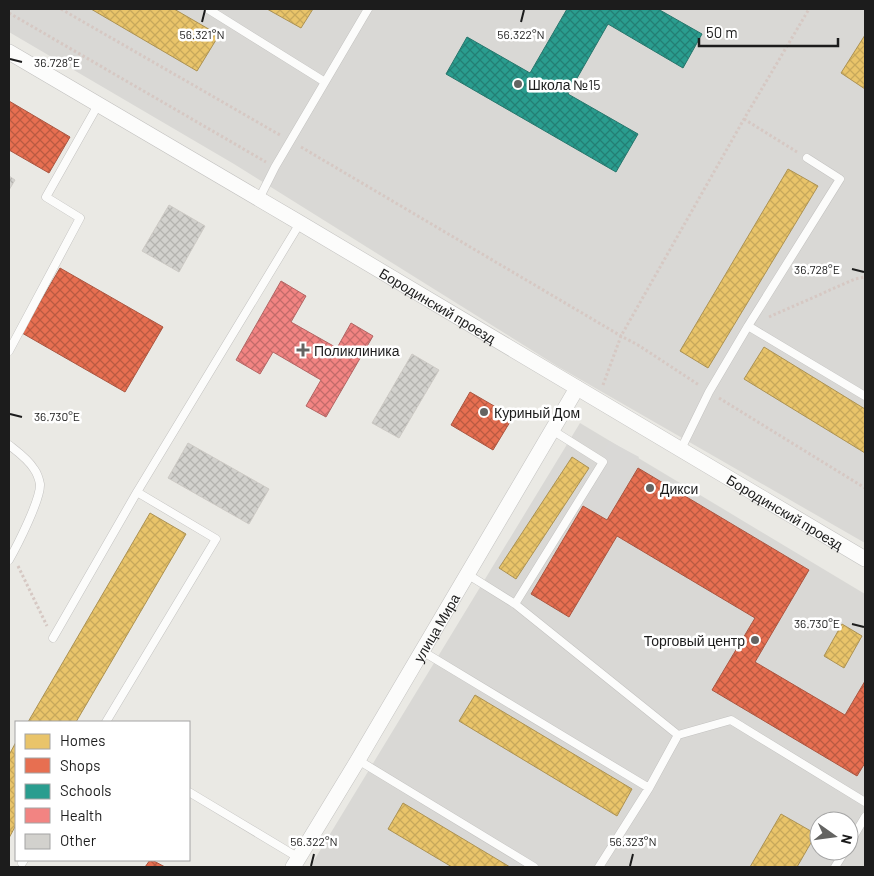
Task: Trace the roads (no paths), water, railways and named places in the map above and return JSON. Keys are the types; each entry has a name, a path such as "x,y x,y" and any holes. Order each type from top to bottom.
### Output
{"street":[{"name":"Бородинский проезд","path":"9,52 865,559"},
{"name":"улица Мира","path":"296,862 577,388"}],"lane":[{"path":"208,9 325,82"},
{"path":"259,199 275,167 368,9"},
{"path":"9,350 80,218 46,197 98,105"},
{"path":"680,449 709,392 748,326 840,180 807,158"},
{"path":"53,638 137,492 300,223"},
{"path":"748,326 865,396"},
{"path":"515,604 604,462 552,430"},
{"path":"9,445 28,460 36,470 40,484 38,498 10,557"},
{"path":"107,721 216,539 137,492"},
{"path":"467,574 515,604 678,735"},
{"path":"422,651 649,788"},
{"path":"599,867 649,788 678,735 731,720 865,802"},
{"path":"358,760 534,867"},
{"path":"190,793 296,862"}],"place":[{"name":"Школа №15","path":"518,84"},
{"name":"Поликлиника","path":"303,350"},
{"name":"Куриный Дом","path":"484,412"},
{"name":"Дикси","path":"650,488"},
{"name":"Торговый центр","path":"755,640"}]}
